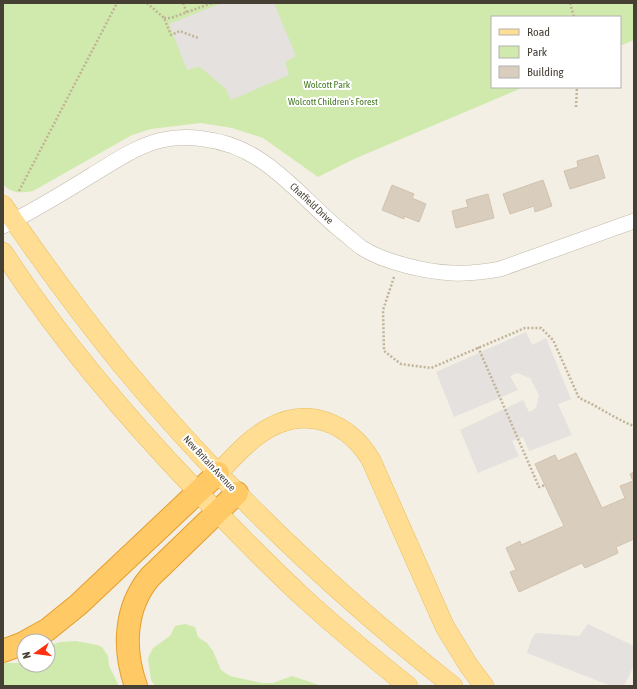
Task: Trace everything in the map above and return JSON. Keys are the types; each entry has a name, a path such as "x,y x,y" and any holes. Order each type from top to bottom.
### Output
{"highway":[{"path":"42,633 78,605 218,473"},
{"path":"136,686 130,664 128,639 129,618 135,599 141,588 150,577 237,493"},
{"path":"3,651 16,645"}],"main road":[{"name":"New Britain Avenue","path":"7,217 120,362 174,425 237,493 332,585 387,633 454,686"},
{"path":"3,252 38,303 86,366 136,425 198,492 265,561 307,601 408,686"},
{"path":"218,473 258,435 281,423 300,419 314,420 333,424 348,432 364,448 371,460 448,632 469,666 484,686"}],"street":[{"name":"Chatfield Drive","path":"7,217 32,211 128,153 149,144 164,140 189,137 227,143 244,149 261,160 290,183 323,215 362,248 399,263 452,273 478,273 500,269 634,221"}],"path":[{"path":"19,191 117,3"},
{"path":"146,3 164,18 170,35 180,31 198,38"},
{"path":"183,3 188,13"},
{"path":"164,18 171,18 188,13 212,3"},
{"path":"570,3 574,16"},
{"path":"576,107 577,88"},
{"path":"399,263 383,310 384,351 401,364 431,368 525,328 541,328 553,340 579,398 595,405 622,422 634,426"},
{"path":"478,347 539,488 545,485"}],"green space":[{"name":"Wolcott Park","path":"3,3 634,3 634,40 621,46 621,16 491,16 491,88 522,88 354,159 318,177 263,138 232,128 201,123 151,129 132,135 33,191 13,191 3,184"},
{"path":"185,624 195,627 198,637 207,643 213,651 221,670 230,676 262,683 273,683 292,676 322,686 155,686 151,680 148,658 153,648 170,636 175,626"},
{"path":"76,641 102,647 108,656 109,666 119,686 3,686 3,663 16,663 16,673 56,673 56,643"}],"shaded area":[{"path":"222,3 274,3 296,56 285,62 289,75 231,100 226,89 200,67 187,70 169,24"},
{"path":"526,332 532,345 546,338 571,399 558,404 572,435 529,451 523,437 512,441 519,456 478,473 460,430 523,400 529,412 536,408 539,395 530,378 517,373 510,376 518,390 454,417 436,372"},
{"path":"588,624 634,646 634,665 624,686 611,686 527,653 531,640 536,633 579,636"}],"building":[{"path":"598,155 605,178 570,189 564,171 578,167 577,161"},
{"path":"543,180 552,206 535,212 534,206 510,214 503,194"},
{"path":"392,185 414,194 412,198 426,204 419,222 404,216 404,219 382,210"},
{"path":"488,194 494,218 456,228 452,211 468,207 466,200"},
{"path":"576,453 602,508 625,498 620,486 633,481 630,474 634,472 634,539 616,547 618,553 585,568 582,563 519,592 510,572 516,570 506,548 520,541 521,545 564,526 535,464 555,455 558,461"}],"park label":[{"name":"Wolcott Children's Forest","path":"333,101"}]}
